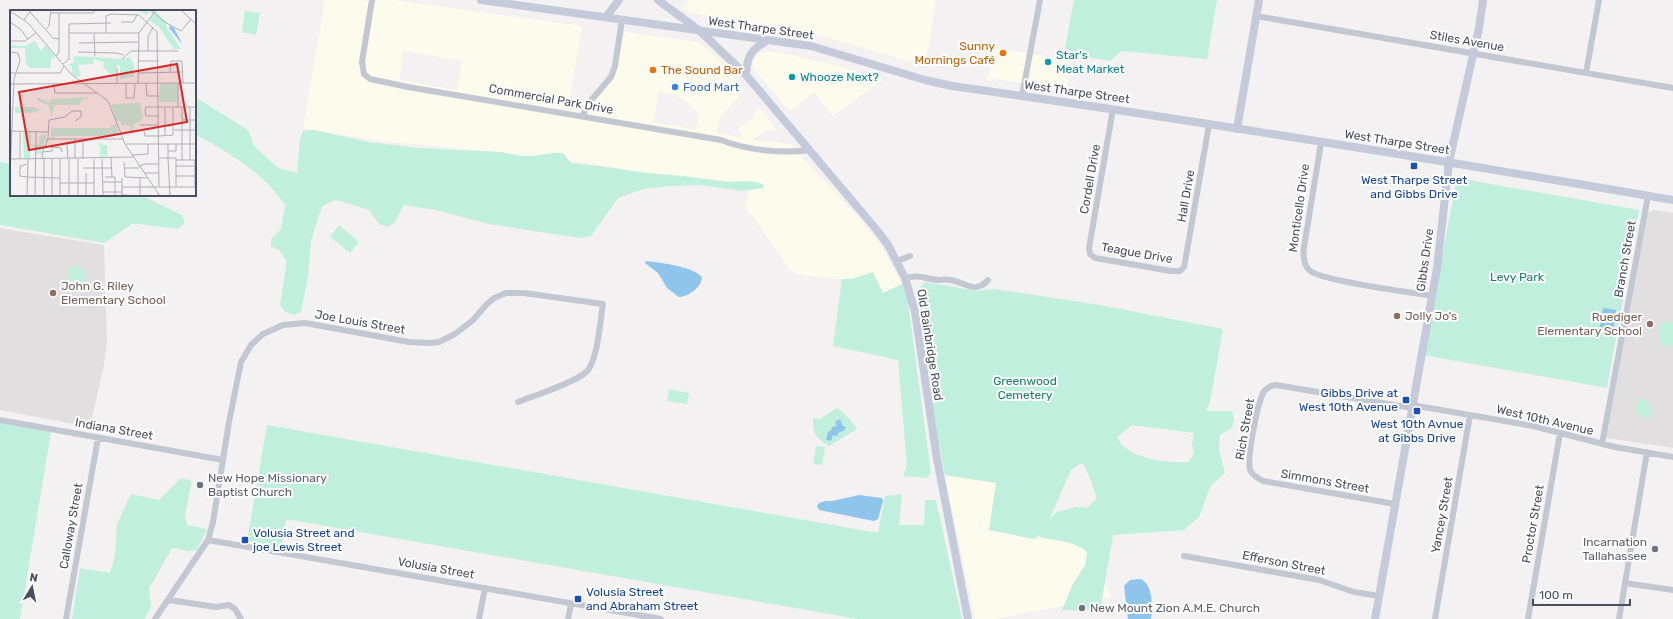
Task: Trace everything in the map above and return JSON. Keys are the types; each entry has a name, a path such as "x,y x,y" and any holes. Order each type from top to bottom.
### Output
{"main road":[{"name":"West Tharpe Street","path":"480,0 823,49 926,80 952,86 1113,109 1449,162 1673,200"},
{"path":"606,18 619,0"},
{"name":"Old Bainbridge Road","path":"658,0 700,31 746,76 876,229 888,245 897,261 905,278 915,312 937,459 968,619"},
{"path":"1237,129 1259,0"},
{"name":"Gibbs Drive","path":"1375,619 1437,268 1449,162 1479,28 1483,0"},
{"path":"746,76 748,56 754,48 768,40"}],"street":[{"name":"Commercial Park Drive","path":"372,0 362,62 364,74 370,79 408,87 721,140 734,145 791,153 809,150"},
{"path":"1022,96 1040,0"},
{"path":"1586,73 1599,0"},
{"name":"Stiles Avenue","path":"1256,16 1673,88"},
{"path":"583,116 588,104 610,77 615,66 622,20"},
{"name":"Cordell Drive","path":"1090,254 1089,248 1113,109"},
{"name":"Hall Drive","path":"1180,270 1184,267 1209,125"},
{"name":"Monticello Drive","path":"1321,143 1304,247 1304,260 1308,270 1318,276 1432,296"},
{"name":"Branch Street","path":"1602,444 1648,196"},
{"name":"Teague Drive","path":"1090,254 1095,258 1171,271 1180,270"},
{"path":"897,261 910,256"},
{"path":"905,278 921,276 938,280 953,280 970,287 980,286 988,280"},
{"name":"Joe Louis Street","path":"155,619 208,540 213,522 241,362 246,352 257,338 277,327 294,323 305,323 409,342 431,343 439,342 455,334 473,320 491,301 506,293 524,293 604,304 594,357 587,372 576,379 518,402"},
{"name":"West 10th Avenue","path":"1268,388 1276,385 1286,386 1470,415 1533,426 1602,444 1673,457"},
{"name":"Rich Street","path":"1253,474 1249,464 1255,422 1261,397 1264,390 1268,388"},
{"name":"Yancey Street","path":"1435,619 1470,415"},
{"name":"Indiana Street","path":"0,420 224,460"},
{"name":"Proctor Street","path":"1528,619 1560,433"},
{"name":"Calloway Street","path":"66,619 98,438"},
{"path":"1619,619 1647,452"},
{"name":"Simmons Street","path":"1253,474 1263,481 1395,504"},
{"name":"Volusia Street","path":"208,540 660,619"},
{"name":"Efferson Street","path":"1184,556 1319,580 1354,592 1379,596"},
{"path":"1625,583 1673,590"},
{"path":"479,619 485,588"},
{"path":"169,600 216,607 229,605 235,609 241,619"},
{"path":"568,619 571,604"}],"shaded area":[{"path":"325,0 393,0 582,26 568,110 589,112 593,102 615,74 624,32 692,41 701,44 713,54 745,91 720,117 717,133 744,138 737,129 753,118 756,109 759,108 778,130 765,131 752,140 790,144 861,221 882,248 902,284 883,293 873,272 852,279 836,279 796,274 789,268 745,206 750,190 599,165 517,154 380,141 303,128","holes":["403,51 462,61 457,90 399,80","658,91 685,99 699,114 696,130 654,122"]},
{"path":"687,0 936,0 925,66 802,30 690,13 681,8 687,4"},
{"path":"993,48 1072,60 1067,90 988,78"},
{"path":"768,51 835,65 882,80 833,116 814,92 790,112 753,68 753,62 757,55 761,52"},
{"name":"Ruediger Elementary School","path":"1655,210 1673,213 1673,448 1606,438 1648,212"},
{"name":"John G. Riley Elementary School","path":"0,228 104,245 107,342 104,365 90,427 0,410"},
{"path":"945,475 996,483 989,530 1034,539 1083,533 1111,597 994,619 975,619"}],"green space":[{"path":"1074,0 1217,0 1207,59 1121,51 1110,61 1064,53"},
{"path":"245,11 260,13 256,35 242,32"},
{"path":"196,98 248,130 254,146 278,168 297,173 300,140 303,131 314,130 368,142 419,148 500,152 520,156 563,153 571,163 728,182 751,181 763,184 764,188 742,191 700,185 643,189 618,198 591,236 580,238 489,224 436,210 404,205 394,223 387,227 379,224 369,210 336,200 322,206 311,241 308,276 301,312 294,315 285,312 280,305 287,261 279,250 271,246 271,239 281,229 285,205 266,182 233,156 196,135"},
{"path":"0,162 10,164 10,196 143,196 182,215 185,223 178,229 132,224 104,243 0,225"},
{"name":"Levy Park","path":"1457,178 1639,210 1607,388 1423,355"},
{"path":"339,225 359,242 350,253 330,237"},
{"path":"71,267 86,270 83,285 70,282 67,273"},
{"path":"873,272 883,293 902,284 907,296 931,473 927,478 903,476 907,465 898,360 833,346 842,279 852,279"},
{"name":"Greenwood Cemetery","path":"925,282 977,291 994,289 1100,305 1223,329 1210,402 1206,411 1232,411 1234,420 1232,428 1220,435 1219,450 1225,473 1210,487 1199,517 1184,530 1113,535 1100,611 1062,610 1073,584 1085,565 1087,552 1077,545 1059,540 1041,538 1040,535 1034,539 989,530 996,483 945,475 936,427 918,289","holes":["1132,425 1194,433 1192,445 1194,454 1188,462 1155,460 1138,455 1123,446 1117,437","1081,463 1085,466 1097,498 1087,508 1076,507 1057,512 1050,518 1071,470"]},
{"path":"1661,322 1673,323 1673,346 1659,345"},
{"path":"669,389 689,393 687,404 667,401"},
{"path":"1641,398 1649,404 1652,411 1648,418 1639,416 1636,409 1638,399"},
{"path":"837,408 848,417 857,429 829,446 816,435 813,418 820,419"},
{"path":"0,422 51,432 20,619 0,619"},
{"path":"267,425 878,533 885,496 902,494 899,525 924,525 925,500 936,500 962,619 858,619 286,519 281,548 247,541"},
{"path":"816,446 825,447 822,465 813,464"},
{"path":"181,478 192,481 185,514 187,525 207,529 197,550 189,551 172,548 149,589 151,608 144,619 72,619 80,568 110,573 115,556 117,524 131,494 159,500"}],"water":[{"path":"646,261 691,270 702,277 700,284 694,291 683,297 679,297 667,288 658,273 645,263"},
{"path":"1603,308 1616,310 1613,332 1599,330"},
{"path":"840,419 843,426 846,427 844,431 839,432 837,436 833,435 831,441 826,440 828,432 832,427 837,426 835,422"},
{"path":"859,495 882,498 883,501 878,519 874,521 819,510 817,506 819,503 825,501 832,501"},
{"path":"1140,579 1144,581 1150,591 1152,603 1151,619 1128,619 1124,586 1130,580"}],"place":[{"name":"Sunny Mornings Café","path":"1003,53"},
{"name":"Star's Meat Market","path":"1048,62"},
{"name":"The Sound Bar","path":"653,70"},
{"name":"Whooze Next?","path":"792,77"},
{"name":"Food Mart","path":"675,87"},
{"name":"West Tharpe Street and Gibbs Drive","path":"1414,166"},
{"name":"John G. Riley Elementary School","path":"53,293"},
{"name":"Jolly Jo's","path":"1397,316"},
{"name":"Ruediger Elementary School","path":"1650,324"},
{"name":"Gibbs Drive at West 10th Avenue","path":"1406,400"},
{"name":"West 10th Avnue at Gibbs Drive","path":"1417,411"},
{"name":"New Hope Missionary Baptist Church","path":"200,485"},
{"name":"Volusia Street and joe Lewis Street","path":"245,540"},
{"name":"Incarnation Tallahassee","path":"1655,549"},
{"name":"Volusia Street and Abraham Street","path":"578,599"},
{"name":"New Mount Zion A.M.E. Church","path":"1082,608"}]}
